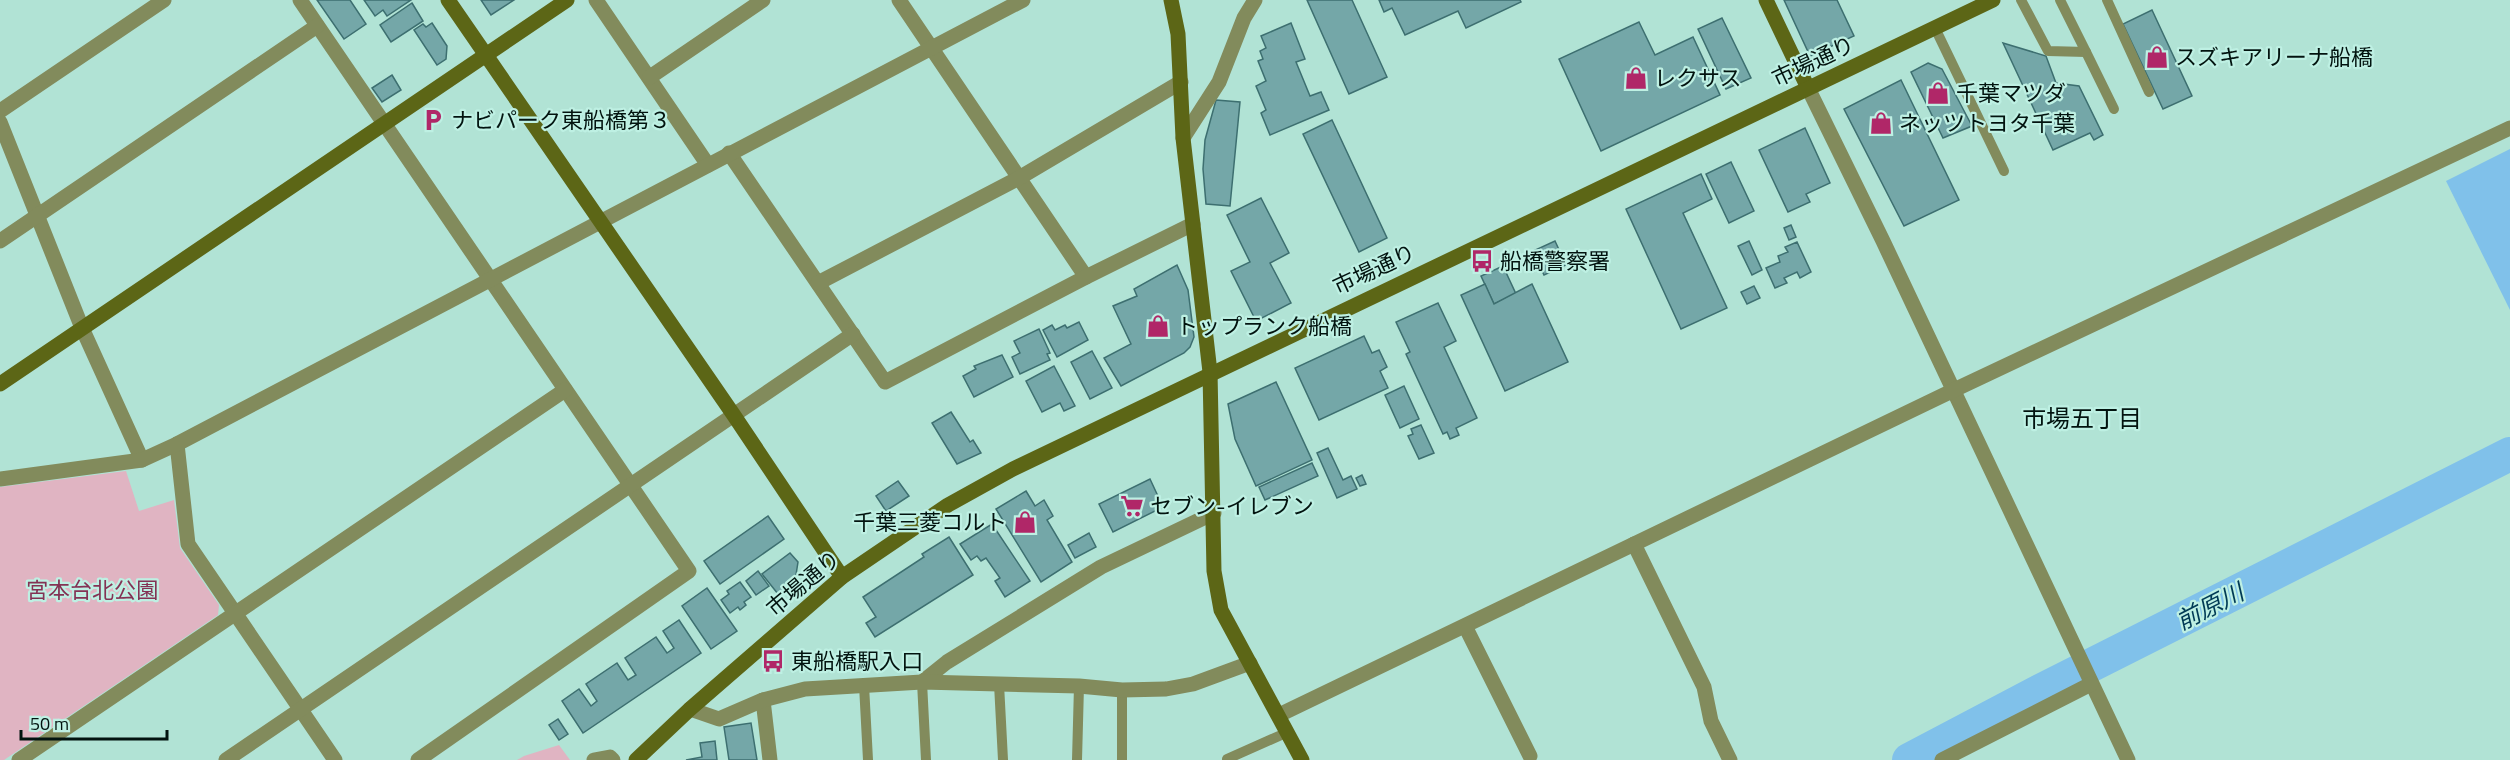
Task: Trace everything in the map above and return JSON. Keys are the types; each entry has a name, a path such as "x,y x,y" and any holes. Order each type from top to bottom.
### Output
{"street":[{"path":"0,111 164,0"},
{"path":"300,0 689,571 418,760"},
{"path":"448,0 733,414 842,577"},
{"path":"0,384 567,0"},
{"path":"596,0 708,165"},
{"path":"650,77 763,0"},
{"path":"899,0 1086,277"},
{"path":"0,479 142,460 177,444 1021,0"},
{"path":"1171,0 1178,34 1183,138 1210,372 1214,570 1221,610 1302,760"},
{"path":"1183,138 1219,82 1244,18 1255,0"},
{"path":"1766,0 1954,390 2128,760"},
{"name":"市場通り","path":"636,760 690,709 842,577 948,505 1013,469 1210,372 1993,0"},
{"path":"0,240 317,26"},
{"path":"818,284 1019,178 1181,82"},
{"path":"0,122 82,328 142,460"},
{"path":"1279,715 1954,390 2510,128"},
{"path":"729,153 885,382 1193,224"},
{"path":"226,760 853,334"},
{"path":"20,760 565,390"},
{"path":"177,444 188,544 335,760"},
{"path":"922,682 947,662 1101,567 1214,513"},
{"path":"1634,544 1704,687 1711,721 1730,760"},
{"path":"1465,626 1530,756"},
{"path":"690,709 719,719 763,700 805,689 922,682 1079,686 1122,690 1166,689 1193,684 1250,663"},
{"path":"1942,760 2090,682"},
{"path":"763,700 770,760"},
{"path":"594,760 610,757 613,760"}],"lane":[{"path":"2021,0 2048,51 2086,51"},
{"path":"2060,0 2114,109"},
{"path":"2107,0 2149,92"},
{"path":"1935,28 2004,171"},
{"path":"922,682 926,760"},
{"path":"999,684 1002,760"},
{"path":"864,685 868,760"},
{"path":"1077,760 1079,686"},
{"path":"1122,690 1122,760"},
{"path":"1227,759 1288,732"}],"green space":[{"name":"宮本台北公園","path":"126,471 139,511 174,500 180,548 219,605 218,615 4,760 0,760 0,487"},
{"path":"559,745 570,760 517,760 524,756"}],"water":[{"path":"2510,149 2510,310 2446,181"}],"building":[{"path":"317,0 350,0 366,24 344,39"},
{"path":"364,0 411,0 387,16 383,10 375,16"},
{"path":"481,0 514,0 491,15"},
{"path":"1307,0 1352,0 1387,77 1349,94"},
{"path":"1379,0 1520,0 1521,2 1466,28 1458,11 1405,35 1392,8 1384,12"},
{"path":"1784,0 1837,0 1854,36 1810,56"},
{"path":"412,3 423,21 391,42 380,25"},
{"path":"2152,10 2192,96 2163,109 2123,24"},
{"path":"1722,18 1751,78 1726,89 1698,29"},
{"path":"1639,22 1655,55 1693,37 1720,95 1601,151 1559,59"},
{"path":"432,23 447,46 446,59 437,65 414,30 423,24 426,27"},
{"path":"1291,23 1305,59 1296,62 1310,96 1321,92 1329,110 1270,135 1261,113 1266,110 1256,86 1266,81 1258,61 1263,59 1260,51 1266,48 1261,36"},
{"path":"2003,43 2046,56 2056,83 2079,86 2103,135 2094,140 2090,133 2053,150"},
{"path":"1928,63 1942,69 1972,126 1943,138 1911,72"},
{"path":"392,75 401,90 382,102 372,88"},
{"path":"1901,80 1959,200 1904,226 1844,109"},
{"path":"1216,100 1240,102 1230,206 1206,204 1203,169 1205,140"},
{"path":"1332,120 1387,238 1359,252 1303,134"},
{"path":"1805,128 1830,183 1806,194 1810,202 1788,212 1759,150"},
{"path":"1731,162 1754,211 1729,223 1706,174"},
{"path":"1701,174 1712,199 1683,213 1727,308 1681,329 1626,209"},
{"path":"1261,198 1289,253 1270,263 1291,303 1256,321 1231,271 1250,262 1227,215"},
{"path":"1791,225 1796,237 1789,240 1784,228"},
{"path":"1555,241 1566,265 1544,275 1533,251"},
{"path":"1749,241 1762,270 1752,275 1738,246"},
{"path":"1797,242 1811,272 1800,278 1797,272 1784,278 1787,283 1775,288 1766,268 1780,262 1778,256 1788,252 1785,247"},
{"path":"1177,265 1188,290 1194,337 1190,347 1184,353 1121,386 1104,358 1131,344 1113,306 1137,296 1134,289"},
{"path":"1503,266 1516,294 1494,304 1481,276"},
{"path":"1485,284 1494,304 1532,284 1568,362 1505,391 1461,295"},
{"path":"1754,286 1760,298 1747,304 1741,292"},
{"path":"1438,303 1456,341 1444,347 1477,418 1456,428 1459,435 1450,439 1447,432 1443,434 1406,354 1410,352 1396,322"},
{"path":"1079,322 1088,340 1057,357 1043,330 1052,325 1055,330 1065,325 1067,328"},
{"path":"1039,329 1050,353 1047,354 1050,360 1020,374 1012,357 1020,353 1014,341"},
{"path":"1364,336 1372,353 1379,350 1387,367 1380,371 1388,388 1319,420 1295,368"},
{"path":"1092,351 1112,388 1090,399 1071,362"},
{"path":"1002,355 1013,377 974,397 963,376 976,369 974,366"},
{"path":"1054,366 1075,406 1064,411 1060,403 1042,412 1026,381"},
{"path":"1276,382 1312,460 1256,486 1235,439 1228,404"},
{"path":"1404,386 1419,419 1400,428 1385,395"},
{"path":"951,412 970,442 973,440 981,453 957,464 932,423"},
{"path":"1421,425 1434,453 1419,459 1408,436 1413,434 1411,429"},
{"path":"1328,448 1343,480 1351,476 1357,489 1337,498 1317,453"},
{"path":"1312,463 1318,476 1265,500 1259,487"},
{"path":"1362,475 1366,484 1360,486 1356,478"},
{"path":"1150,479 1163,507 1113,532 1099,504"},
{"path":"898,481 909,496 886,511 876,496"},
{"path":"1026,491 1035,506 1044,500 1053,516 1047,520 1072,562 1041,582 996,509"},
{"path":"768,516 784,539 720,584 704,561"},
{"path":"992,524 1030,581 1005,597 995,581 1000,578 986,558 981,561 977,556 971,560 960,544"},
{"path":"1089,533 1096,547 1075,558 1068,545"},
{"path":"949,537 973,575 875,637 866,623 876,617 863,597 924,557 922,554"},
{"path":"790,553 798,562 795,581 778,594 762,574"},
{"path":"758,571 769,586 756,595 746,581"},
{"path":"740,582 751,597 744,602 746,605 740,610 738,607 730,613 721,600 729,594 727,591"},
{"path":"707,588 737,631 711,649 682,606"},
{"path":"679,620 701,653 583,733 562,701 579,689 591,706 597,701 586,684 617,663 628,680 636,675 625,658 656,637 667,653 674,648 663,631"},
{"path":"558,719 568,734 559,740 549,725"},
{"path":"751,723 757,760 729,760 724,727"},
{"path":"715,741 717,760 686,760 702,757 700,743"}],"waterway":[{"name":"前原川","path":"1909,760 2044,689 2510,454"}],"place":[{"name":"スズキアリーナ船橋","path":"2157,57"},
{"name":"レクサス","path":"1636,78"},
{"name":"千葉マツダ","path":"1938,93"},
{"name":"ナビパーク東船橋第３","path":"433,120"},
{"name":"ネッツトヨタ千葉","path":"1881,123"},
{"name":"船橋警察署","path":"1482,261"},
{"name":"トップランク船橋","path":"1158,326"},
{"name":"セブン-イレブン","path":"1132,506"},
{"name":"千葉三菱コルト","path":"1025,522"},
{"name":"東船橋駅入口","path":"773,661"}],"district":[{"name":"市場五丁目","path":"2082,419"}]}
